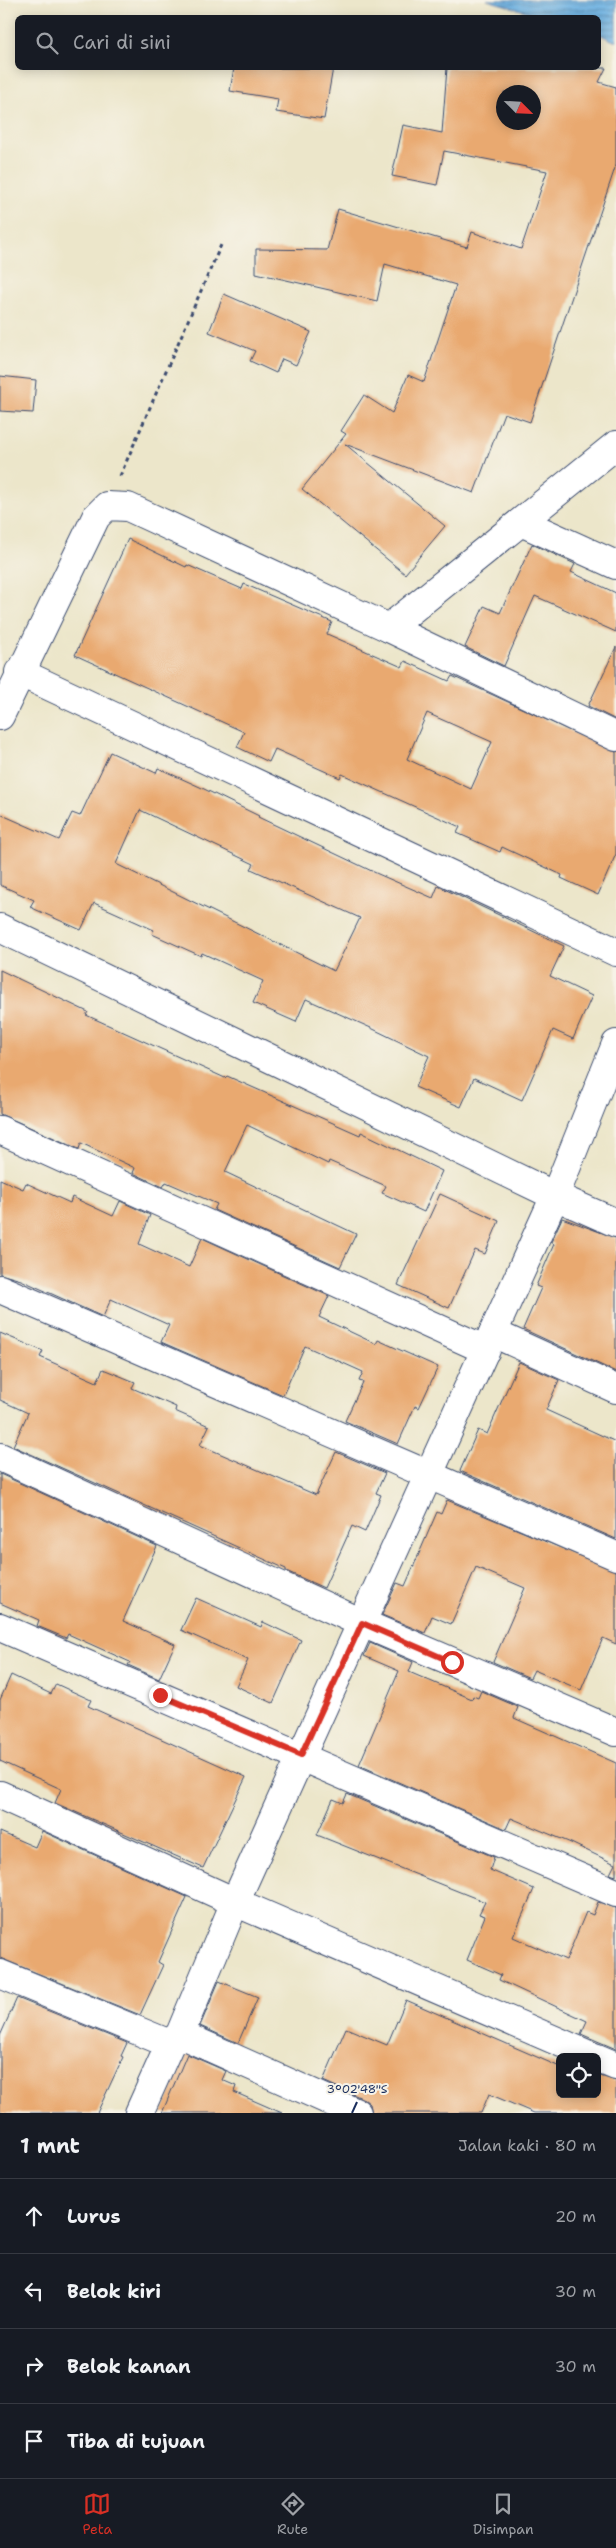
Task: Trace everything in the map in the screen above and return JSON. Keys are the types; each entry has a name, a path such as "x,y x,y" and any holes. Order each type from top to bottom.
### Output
{"street":[{"path":"390,628 616,445"},
{"path":"0,716 19,672 96,517 107,506 128,507 390,628 616,737"},
{"path":"521,522 616,565"},
{"path":"19,672 616,952"},
{"path":"0,928 616,1224"},
{"path":"139,2113 175,2039 301,1755 555,1196 616,1044"},
{"path":"0,1130 489,1341 616,1389"},
{"path":"0,1289 616,1556"},
{"path":"0,1457 362,1623 616,1732"},
{"path":"0,1627 301,1755 616,1893"},
{"path":"0,1795 235,1902 587,2053"},
{"path":"0,1974 175,2039 357,2113"},
{"path":"601,2059 616,2066"}],"path":[{"path":"107,506 221,245"}],"water":[{"path":"487,0 616,0 616,42 601,35 601,15 538,15"}],"building":[{"path":"601,68 606,68 599,82 616,87 616,165 530,422 504,413 474,493 345,444 445,526 405,574 302,489 346,434 341,431 364,395 392,413 408,375 424,382 456,285 385,264 377,301 256,273 256,249 327,250 338,209 467,247 472,232 521,249 547,171 444,151 437,185 392,176 403,125 442,133 447,70 601,70"},
{"path":"234,70 333,70 324,119 276,112 278,99 230,91"},
{"path":"224,294 311,332 296,365 282,359 276,373 250,361 255,351 209,332"},
{"path":"0,376 36,380 33,413 0,411"},
{"path":"128,539 186,567 187,565 242,589 244,584 332,622 327,634 402,667 405,661 449,681 452,676 616,752 616,854 598,895 561,878 562,875 502,847 500,852 457,833 460,827 342,774 340,778 275,749 269,762 237,747 244,732 75,655","holes":["427,713 492,742 471,789 407,759"]},
{"path":"532,544 575,564 571,572 616,593 616,632 535,596 504,666 465,647 484,606 500,613"},
{"path":"616,647 616,720 588,706"},
{"path":"110,752 156,773 158,768 378,874 433,898 438,886 564,946 550,976 592,996 573,1039 553,1030 522,1100 474,1078 461,1107 415,1087 429,1056 371,1028 306,999 296,1022 253,1003 263,981 202,953 201,956 152,934 154,930 94,903 81,930 30,907 34,900 0,885 0,814 59,840 72,813 80,816","holes":["140,810 254,864 251,869 360,918 334,971 116,864"]},
{"path":"0,970 88,1012 86,1015 225,1078 227,1076 360,1135 361,1132 442,1171 424,1212 382,1193 386,1186 329,1161 328,1164 247,1125 225,1172 356,1234 340,1267 214,1210 217,1204 166,1182 163,1187 133,1173 135,1168 81,1143 79,1149 0,1114"},
{"path":"0,1179 23,1189 26,1183 70,1203 72,1197 113,1216 120,1201 150,1215 139,1244 189,1267 202,1238 329,1296 319,1317 376,1344 378,1340 438,1367 419,1408 415,1406 398,1444 345,1421 363,1382 359,1381 363,1372 305,1346 283,1395 161,1342 169,1325 111,1299 103,1317 21,1280 0,1274"},
{"path":"440,1194 499,1221 485,1254 475,1250 449,1308 398,1285"},
{"path":"562,1218 616,1238 616,1372 523,1329 541,1288 536,1286 554,1244 551,1242"},
{"path":"0,1333 43,1351 40,1357 97,1382 103,1369 135,1382 132,1388 176,1407 175,1411 209,1426 200,1445 316,1495 336,1452 385,1473 376,1493 381,1495 365,1532 352,1526 324,1588 286,1571 286,1569 13,1446 28,1413 0,1400"},
{"path":"519,1362 559,1380 546,1410 616,1442 616,1539 460,1471 478,1430 487,1434"},
{"path":"0,1474 157,1546 123,1621 175,1644 159,1679 128,1665 130,1662 68,1634 66,1638 37,1626 39,1620 0,1603"},
{"path":"447,1500 616,1571 616,1644 603,1638 581,1690 534,1670 530,1678 493,1662 525,1588 476,1567 451,1624 432,1616 425,1633 382,1615 397,1583 405,1586 437,1512 441,1514"},
{"path":"196,1598 261,1627 263,1622 301,1640 273,1703 236,1686 248,1660 181,1630"},
{"path":"370,1643 413,1662 409,1672 472,1699 473,1696 478,1698 481,1691 518,1707 514,1718 616,1763 616,1876 610,1874 615,1864 571,1843 511,1818 506,1829 359,1765 399,1671 364,1656"},
{"path":"11,1675 51,1694 56,1684 91,1700 88,1706 246,1777 203,1868 55,1803 61,1789 0,1761 0,1700"},
{"path":"347,1794 494,1857 490,1870 534,1889 513,1937 566,1960 586,1912 593,1915 598,1902 616,1908 616,2049 581,2034 587,2021 499,1980 501,1975 467,1960 485,1916 479,1914 485,1902 317,1835 333,1799 343,1803"},
{"path":"42,1831 187,1897 158,1962 163,1965 140,2015 0,1958 0,1832 35,1847"},
{"path":"219,1981 258,1997 238,2043 200,2026"},
{"path":"17,1998 127,2043 121,2056 123,2057 97,2113 0,2113 0,2036"},
{"path":"406,2000 556,2065 556,2098 601,2098 601,2076 616,2081 616,2113 534,2113 489,2094 481,2113 372,2113 370,2104 364,2099 323,2081 346,2028 387,2045"},
{"path":"187,2054 226,2071 222,2080 236,2086 234,2092 282,2113 162,2113"}],"route":[{"path":"160,1695 301,1755 362,1623 452,1662"}]}
